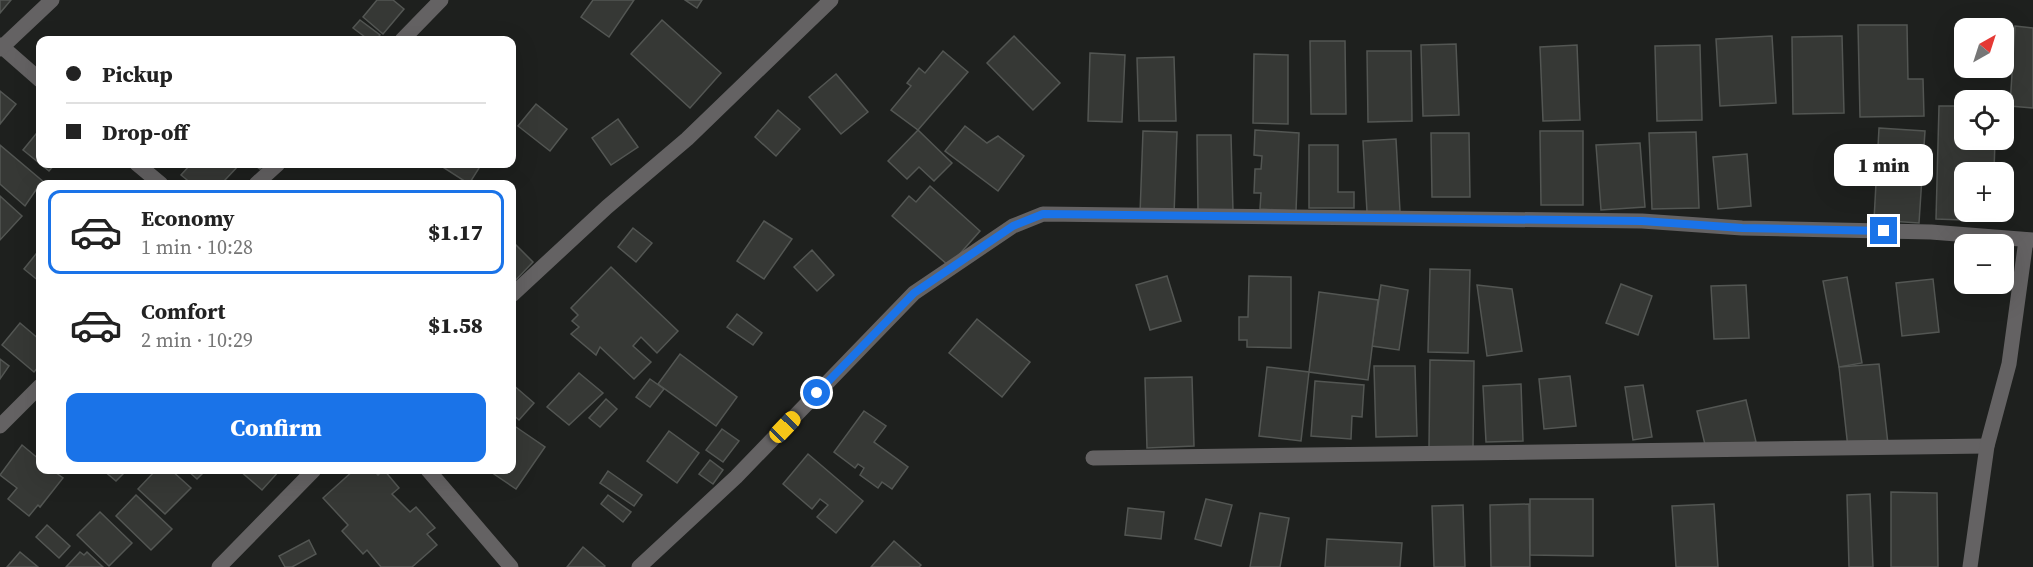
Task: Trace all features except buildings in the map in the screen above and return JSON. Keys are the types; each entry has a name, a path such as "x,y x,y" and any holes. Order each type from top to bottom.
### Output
{"street":[{"path":"36,77 1,47 52,0"},
{"path":"406,36 441,0"},
{"path":"516,291 607,207 687,139 831,0"},
{"path":"142,168 156,180"},
{"path":"260,180 274,168"},
{"path":"639,567 736,477 914,293 1013,226 1043,214 1642,221 1742,228 1932,232 2030,240 2009,364 1987,446 1970,567"},
{"path":"0,426 36,390"},
{"path":"1094,458 1987,446"},
{"path":"219,567 310,474"},
{"path":"431,474 511,567"}],"route":[{"path":"817,393 914,293 1013,226 1028,218 1043,214 1642,221 1742,228 1884,231"}]}
